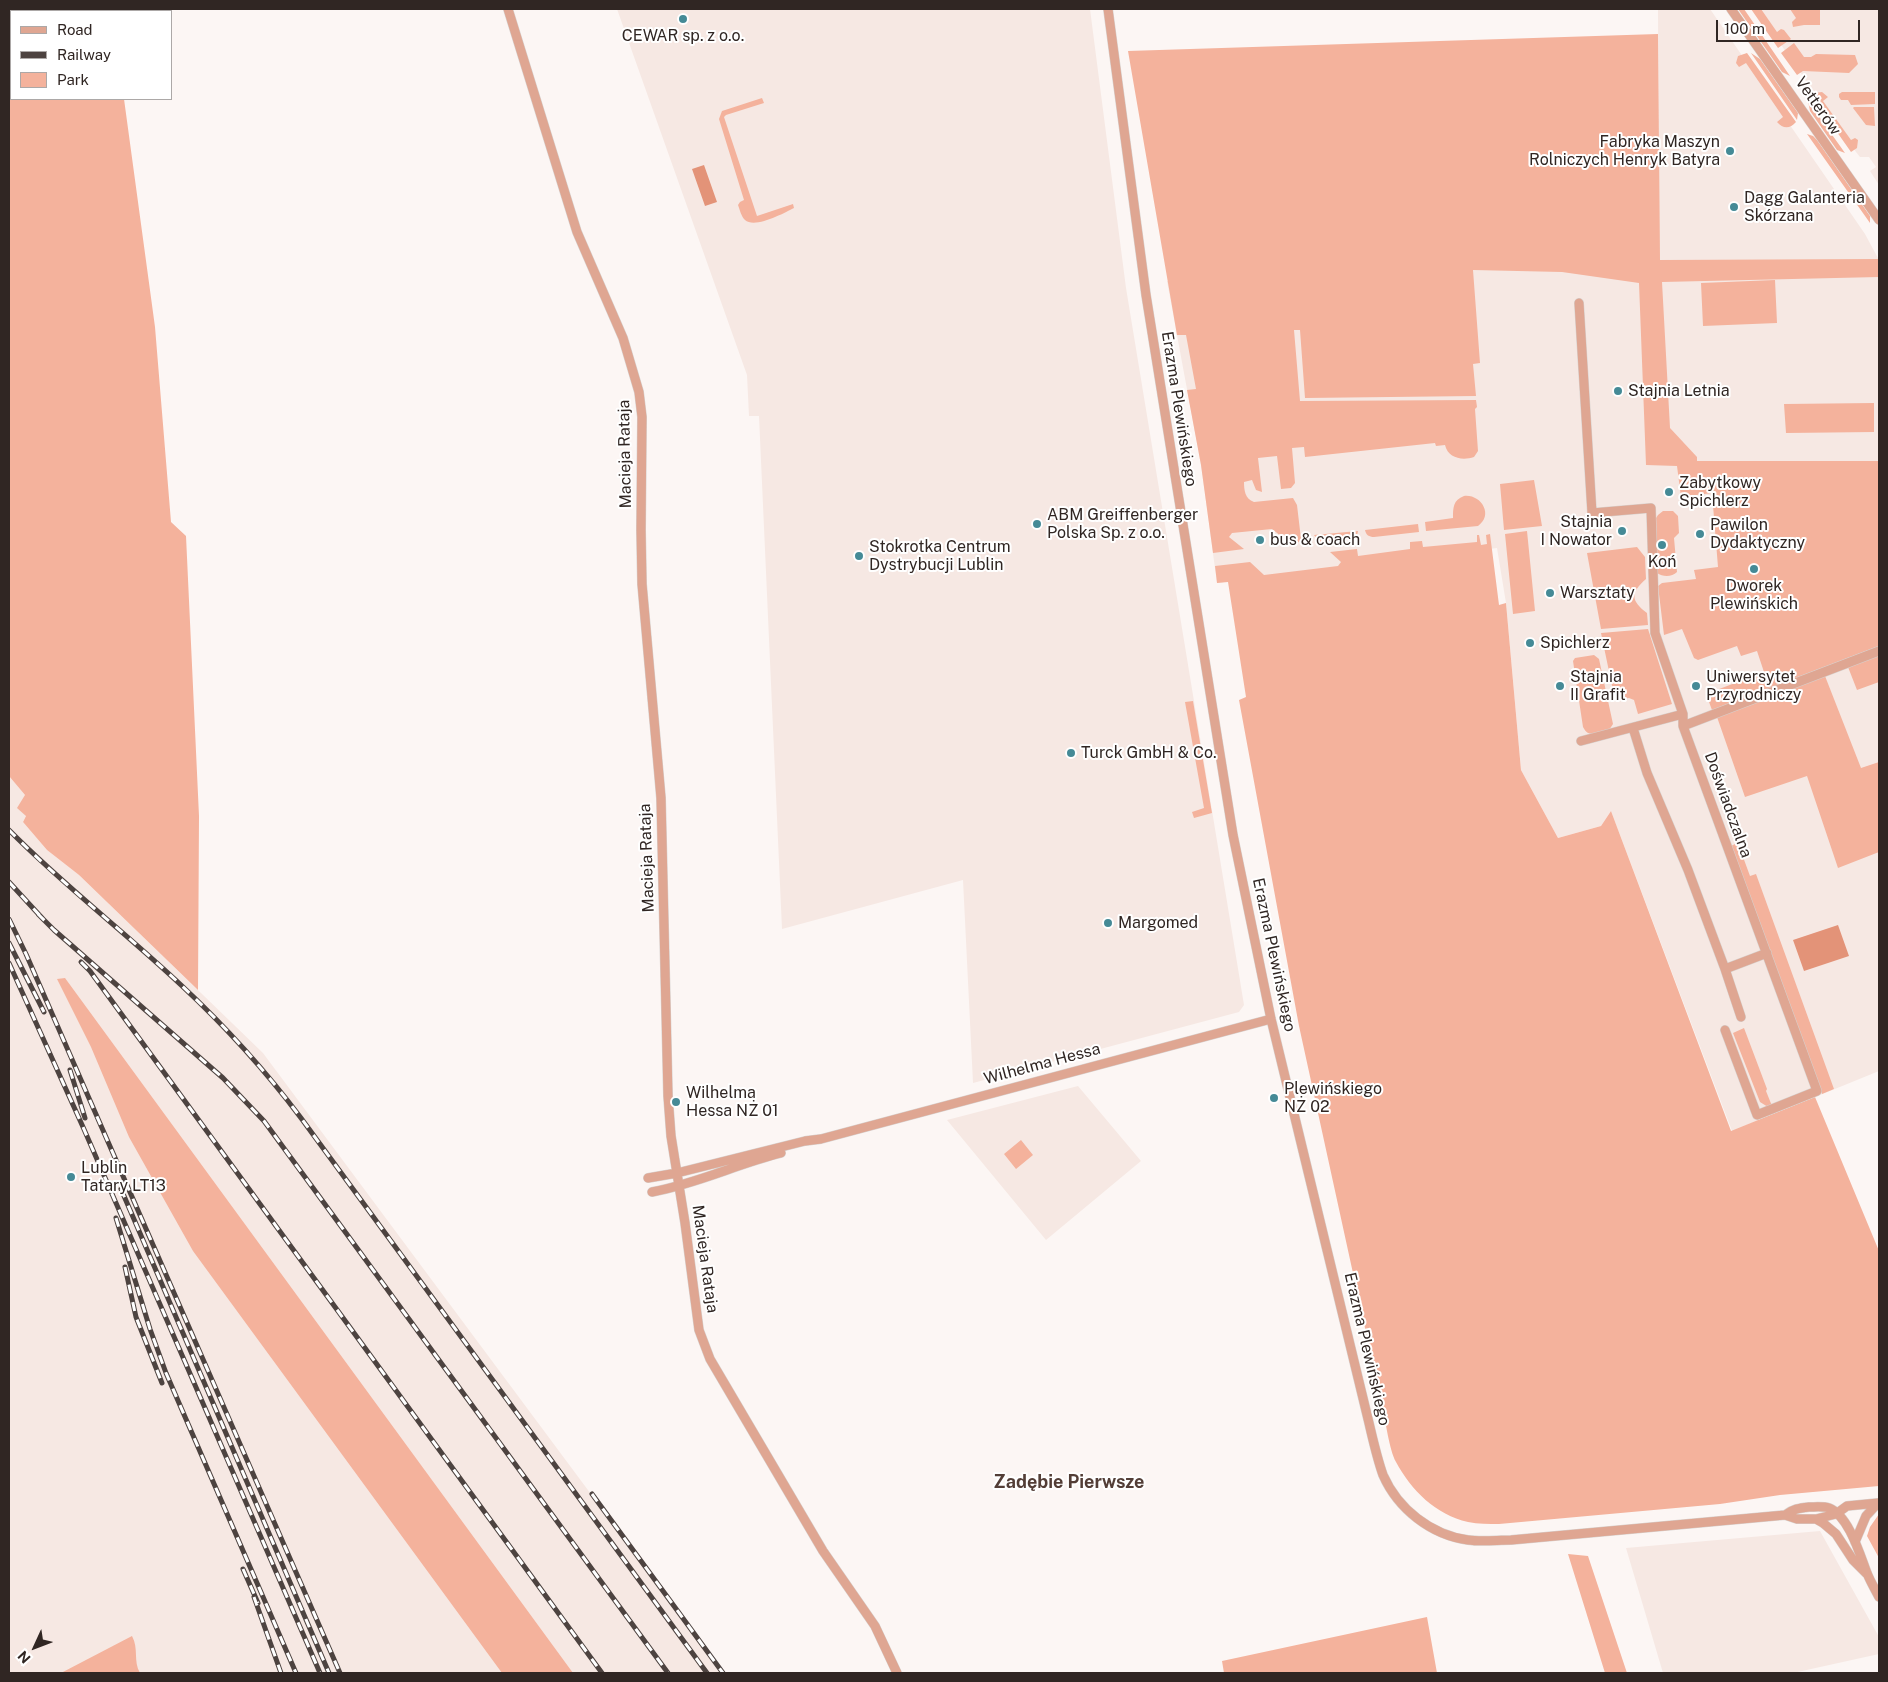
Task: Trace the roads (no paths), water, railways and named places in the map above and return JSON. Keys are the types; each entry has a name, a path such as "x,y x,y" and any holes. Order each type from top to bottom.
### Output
{"street":[{"name":"Macieja Rataja","path":"508,9 578,232 623,338 639,392 642,417 640,530 642,584 661,798 668,1096 671,1136 699,1330 710,1359 823,1551 875,1626 897,1673"},
{"name":"Erazma Plewińskiego","path":"1108,9 1146,295 1233,835 1271,1019 1379,1463 1392,1492 1407,1510 1419,1520 1439,1532 1469,1541 1539,1537 1784,1515 1797,1519 1816,1519"},
{"name":"Vetterów","path":"1731,9 1879,220"},
{"path":"1579,303 1592,513 1651,508 1655,633 1683,714 1683,726 1879,651"},
{"path":"1581,741 1683,714"},
{"name":"Doświadczalna","path":"1683,726 1817,1091 1757,1115 1725,1030"},
{"path":"1633,728 1647,773 1688,870 1741,1017"},
{"path":"1724,969 1767,953"},
{"name":"Wilhelma Hessa","path":"648,1178 677,1173 805,1141 821,1139 1271,1019"},
{"name":"Wilhelma Hessa","path":"652,1192 679,1187 759,1159 809,1146 821,1139"},
{"path":"1816,1519 1836,1514 1847,1506 1878,1503 1866,1516 1855,1542"},
{"name":"Erazma Plewińskiego","path":"1784,1515 1794,1508 1815,1507 1829,1508 1836,1514"},
{"path":"1828,1528 1836,1514"},
{"path":"1836,1514 1843,1520 1855,1542 1862,1556 1867,1574 1879,1597"},
{"path":"1816,1519 1828,1528 1843,1544 1853,1560 1867,1574"}],"railway":[{"path":"9,830 51,870 160,965 229,1032 273,1083 301,1118 707,1673"},
{"path":"9,882 43,919"},
{"path":"38,914 223,1078 264,1121 668,1673"},
{"path":"9,919 340,1673"},
{"path":"9,943 44,1012"},
{"path":"81,962 90,971 602,1673"},
{"path":"9,963 83,1127 320,1673"},
{"path":"70,1070 85,1118"},
{"path":"121,1189 329,1673"},
{"path":"116,1218 150,1329 166,1373 296,1673"},
{"path":"125,1267 136,1317 162,1383"},
{"path":"592,1494 723,1673"},
{"path":"243,1569 258,1603"},
{"path":"254,1597 281,1673"}],"place":[{"name":"CEWAR sp. z o.o.","path":"683,19"},
{"name":"Fabryka Maszyn Rolniczych Henryk Batyra","path":"1730,151"},
{"name":"Dagg Galanteria Skórzana","path":"1734,207"},
{"name":"Stajnia Letnia","path":"1618,391"},
{"name":"Zabytkowy Spichlerz","path":"1669,492"},
{"name":"ABM Greiffenberger Polska Sp. z o.o.","path":"1037,524"},
{"name":"Stajnia I Nowator","path":"1622,531"},
{"name":"Pawilon Dydaktyczny","path":"1700,534"},
{"name":"bus & coach","path":"1260,540"},
{"name":"Koń","path":"1662,545"},
{"name":"Stokrotka Centrum Dystrybucji Lublin","path":"859,556"},
{"name":"Dworek Plewińskich","path":"1754,569"},
{"name":"Warsztaty","path":"1550,593"},
{"name":"Spichlerz","path":"1530,643"},
{"name":"Stajnia II Grafit","path":"1560,686"},
{"name":"Uniwersytet Przyrodniczy","path":"1696,686"},
{"name":"Turck GmbH & Co.","path":"1071,753"},
{"name":"Margomed","path":"1108,923"},
{"name":"Plewińskiego NŻ 02","path":"1274,1098"},
{"name":"Wilhelma Hessa NŻ 01","path":"676,1102"},
{"name":"Lublin Tatary LT13","path":"71,1177"}],"district":[{"name":"Zadębie Pierwsze","path":"1069,1482"}]}
